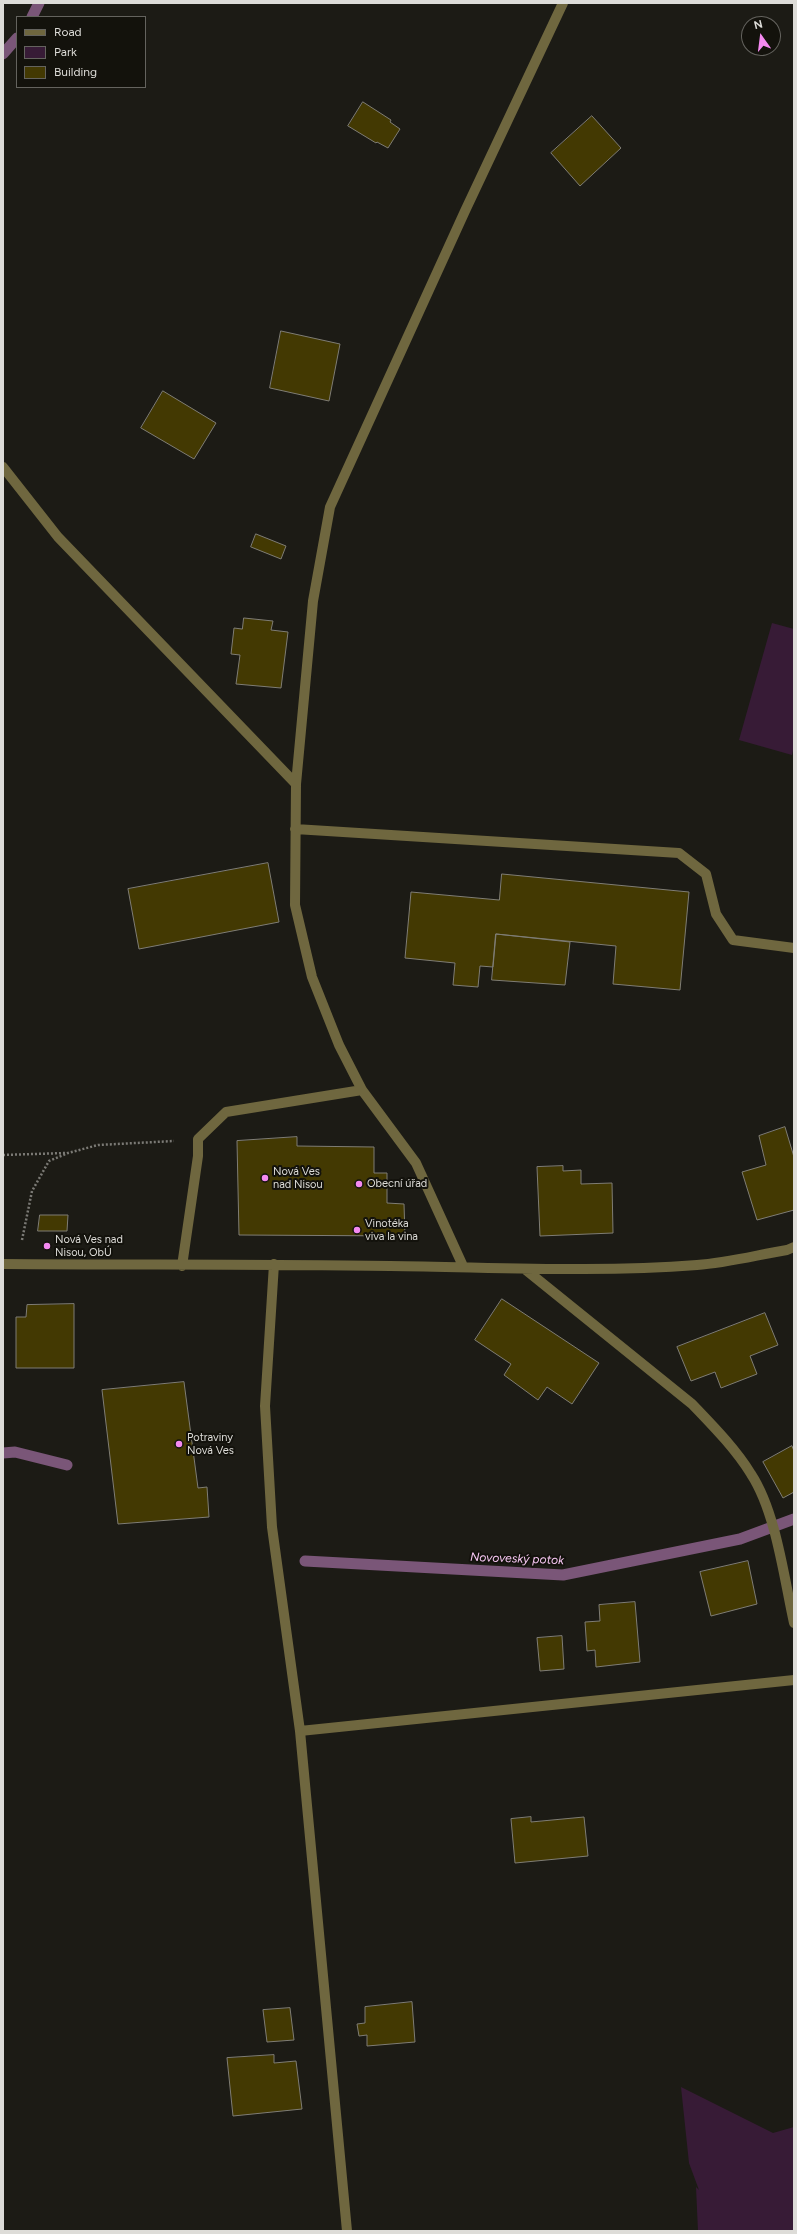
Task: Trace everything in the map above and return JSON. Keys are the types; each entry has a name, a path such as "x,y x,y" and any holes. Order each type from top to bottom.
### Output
{"street":[{"path":"463,1266 416,1163 362,1090 339,1045 312,977 295,905 296,784 313,601 330,507 465,211 563,3"},
{"path":"3,467 58,537 296,784"},
{"path":"295,829 679,853 706,874 716,914 733,940 794,948"},
{"path":"182,1266 198,1156 198,1139 226,1112 362,1090"},
{"path":"3,1264 182,1266 274,1264 463,1266 526,1270 698,1265 787,1250 794,1247"},
{"path":"274,1264 265,1406 272,1527 300,1731 347,2231"},
{"path":"526,1270 692,1404 716,1429 752,1474 768,1510 794,1623"},
{"path":"300,1731 794,1680"}],"path":[{"path":"17,1264 32,1191 49,1161 68,1153 98,1145 198,1139"},
{"path":"3,1155 68,1153"}],"green space":[{"path":"772,623 794,629 794,746 792,755 739,740"},
{"path":"681,2087 773,2133 794,2127 794,2231 698,2231 696,2187 699,2190 689,2163"}],"building":[{"path":"363,102 391,120 390,122 400,129 388,148 377,142 376,143 348,126"},
{"path":"592,116 621,148 580,186 551,153"},
{"path":"281,331 340,344 329,401 270,388"},
{"path":"163,391 216,423 194,459 141,428"},
{"path":"256,534 286,546 281,559 251,547"},
{"path":"244,618 273,621 271,630 288,632 281,688 236,684 240,655 231,654 234,628 242,629"},
{"path":"268,863 279,922 139,949 128,889"},
{"path":"502,874 689,892 680,990 613,984 616,946 496,934 493,967 480,966 478,987 453,985 455,963 405,958 411,892 499,900"},
{"path":"496,934 570,942 565,985 492,980"},
{"path":"785,1127 794,1157 794,1210 757,1220 742,1172 766,1165 759,1136"},
{"path":"297,1137 297,1146 374,1147 374,1173 387,1173 387,1203 404,1204 405,1236 239,1235 237,1141"},
{"path":"563,1166 563,1171 581,1170 581,1184 612,1183 613,1233 540,1236 537,1167"},
{"path":"40,1215 68,1215 67,1231 38,1231"},
{"path":"502,1299 599,1363 572,1404 547,1387 538,1400 504,1375 511,1364 475,1340"},
{"path":"74,1304 74,1368 16,1368 16,1317 26,1317 27,1305"},
{"path":"765,1313 778,1345 750,1356 757,1374 721,1388 715,1372 691,1381 677,1347"},
{"path":"184,1382 198,1488 207,1487 209,1517 118,1524 102,1390"},
{"path":"792,1446 794,1451 794,1492 783,1498 763,1462"},
{"path":"748,1561 757,1604 711,1616 700,1572"},
{"path":"635,1602 640,1662 596,1667 595,1650 587,1651 585,1622 600,1621 599,1605"},
{"path":"562,1636 564,1669 540,1671 537,1638"},
{"path":"531,1817 531,1822 584,1817 588,1856 515,1863 511,1819"},
{"path":"412,2002 415,2042 367,2046 367,2035 359,2036 357,2024 365,2023 365,2007"},
{"path":"290,2008 294,2040 267,2042 263,2010"},
{"path":"274,2055 274,2063 296,2061 302,2109 233,2116 227,2058"}],"waterway":[{"path":"32,16 39,3"},
{"path":"3,54 16,39"},
{"name":"Novoveský potok","path":"3,1453 15,1452 67,1465"},
{"name":"Novoveský potok","path":"305,1561 563,1575 740,1539 794,1519"}],"place":[{"name":"Nová Ves nad Nisou","path":"265,1178"},
{"name":"Obecní úřad","path":"359,1184"},
{"name":"Vinotéka viva la vina","path":"357,1230"},
{"name":"Nová Ves nad Nisou, ObÚ","path":"47,1246"},
{"name":"Potraviny Nová Ves","path":"179,1444"}]}
